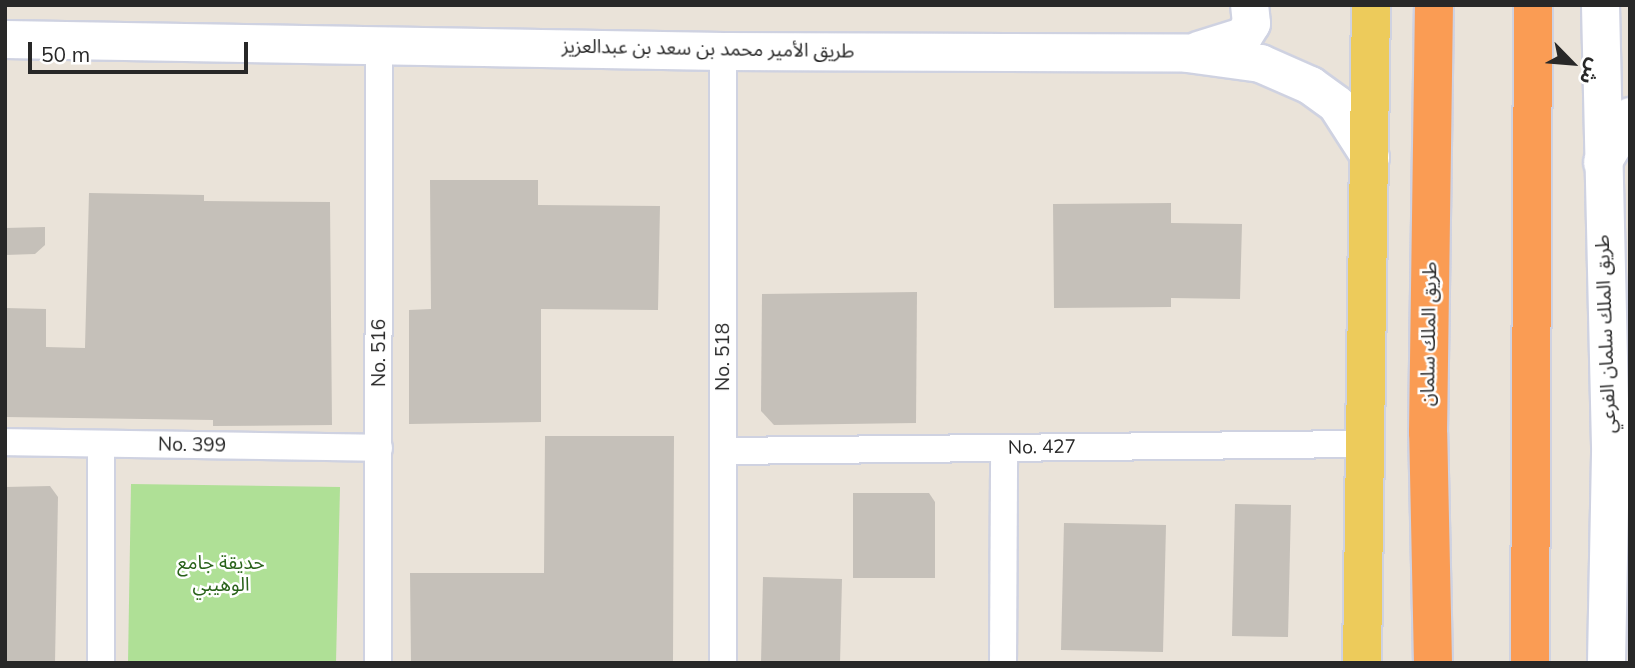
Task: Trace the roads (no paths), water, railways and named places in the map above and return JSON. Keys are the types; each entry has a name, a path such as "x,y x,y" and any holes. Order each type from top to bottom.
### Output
{"highway":[{"name":"طريق الملك سلمان","path":"1433,663 1428,433 1434,5"},
{"path":"1530,663 1533,5"}],"main road":[{"path":"1187,53 1243,36 1251,23 1249,5"},
{"path":"1362,663 1362,444 1370,158 1371,5"},
{"name":"طريق الملك سلمان الفرعي","path":"1600,5 1602,162 1620,454 1606,663"},
{"name":"طريق الأمير محمد بن سعد بن عبدالعزيز","path":"5,39 379,43 723,51 1187,53 1260,63 1310,85 1336,104 1370,158"},
{"path":"1602,162 1630,116"}],"street":[{"name":"No. 516","path":"378,663 379,43"},
{"name":"No. 518","path":"723,51 723,663"},
{"name":"No. 399","path":"5,442 379,448"},
{"path":"100,444 101,663"},
{"name":"No. 427","path":"723,451 1362,444"},
{"path":"1003,663 1004,448"}],"park label":[{"name":"حديقة جامع الوهيبي","path":"221,574"}]}
